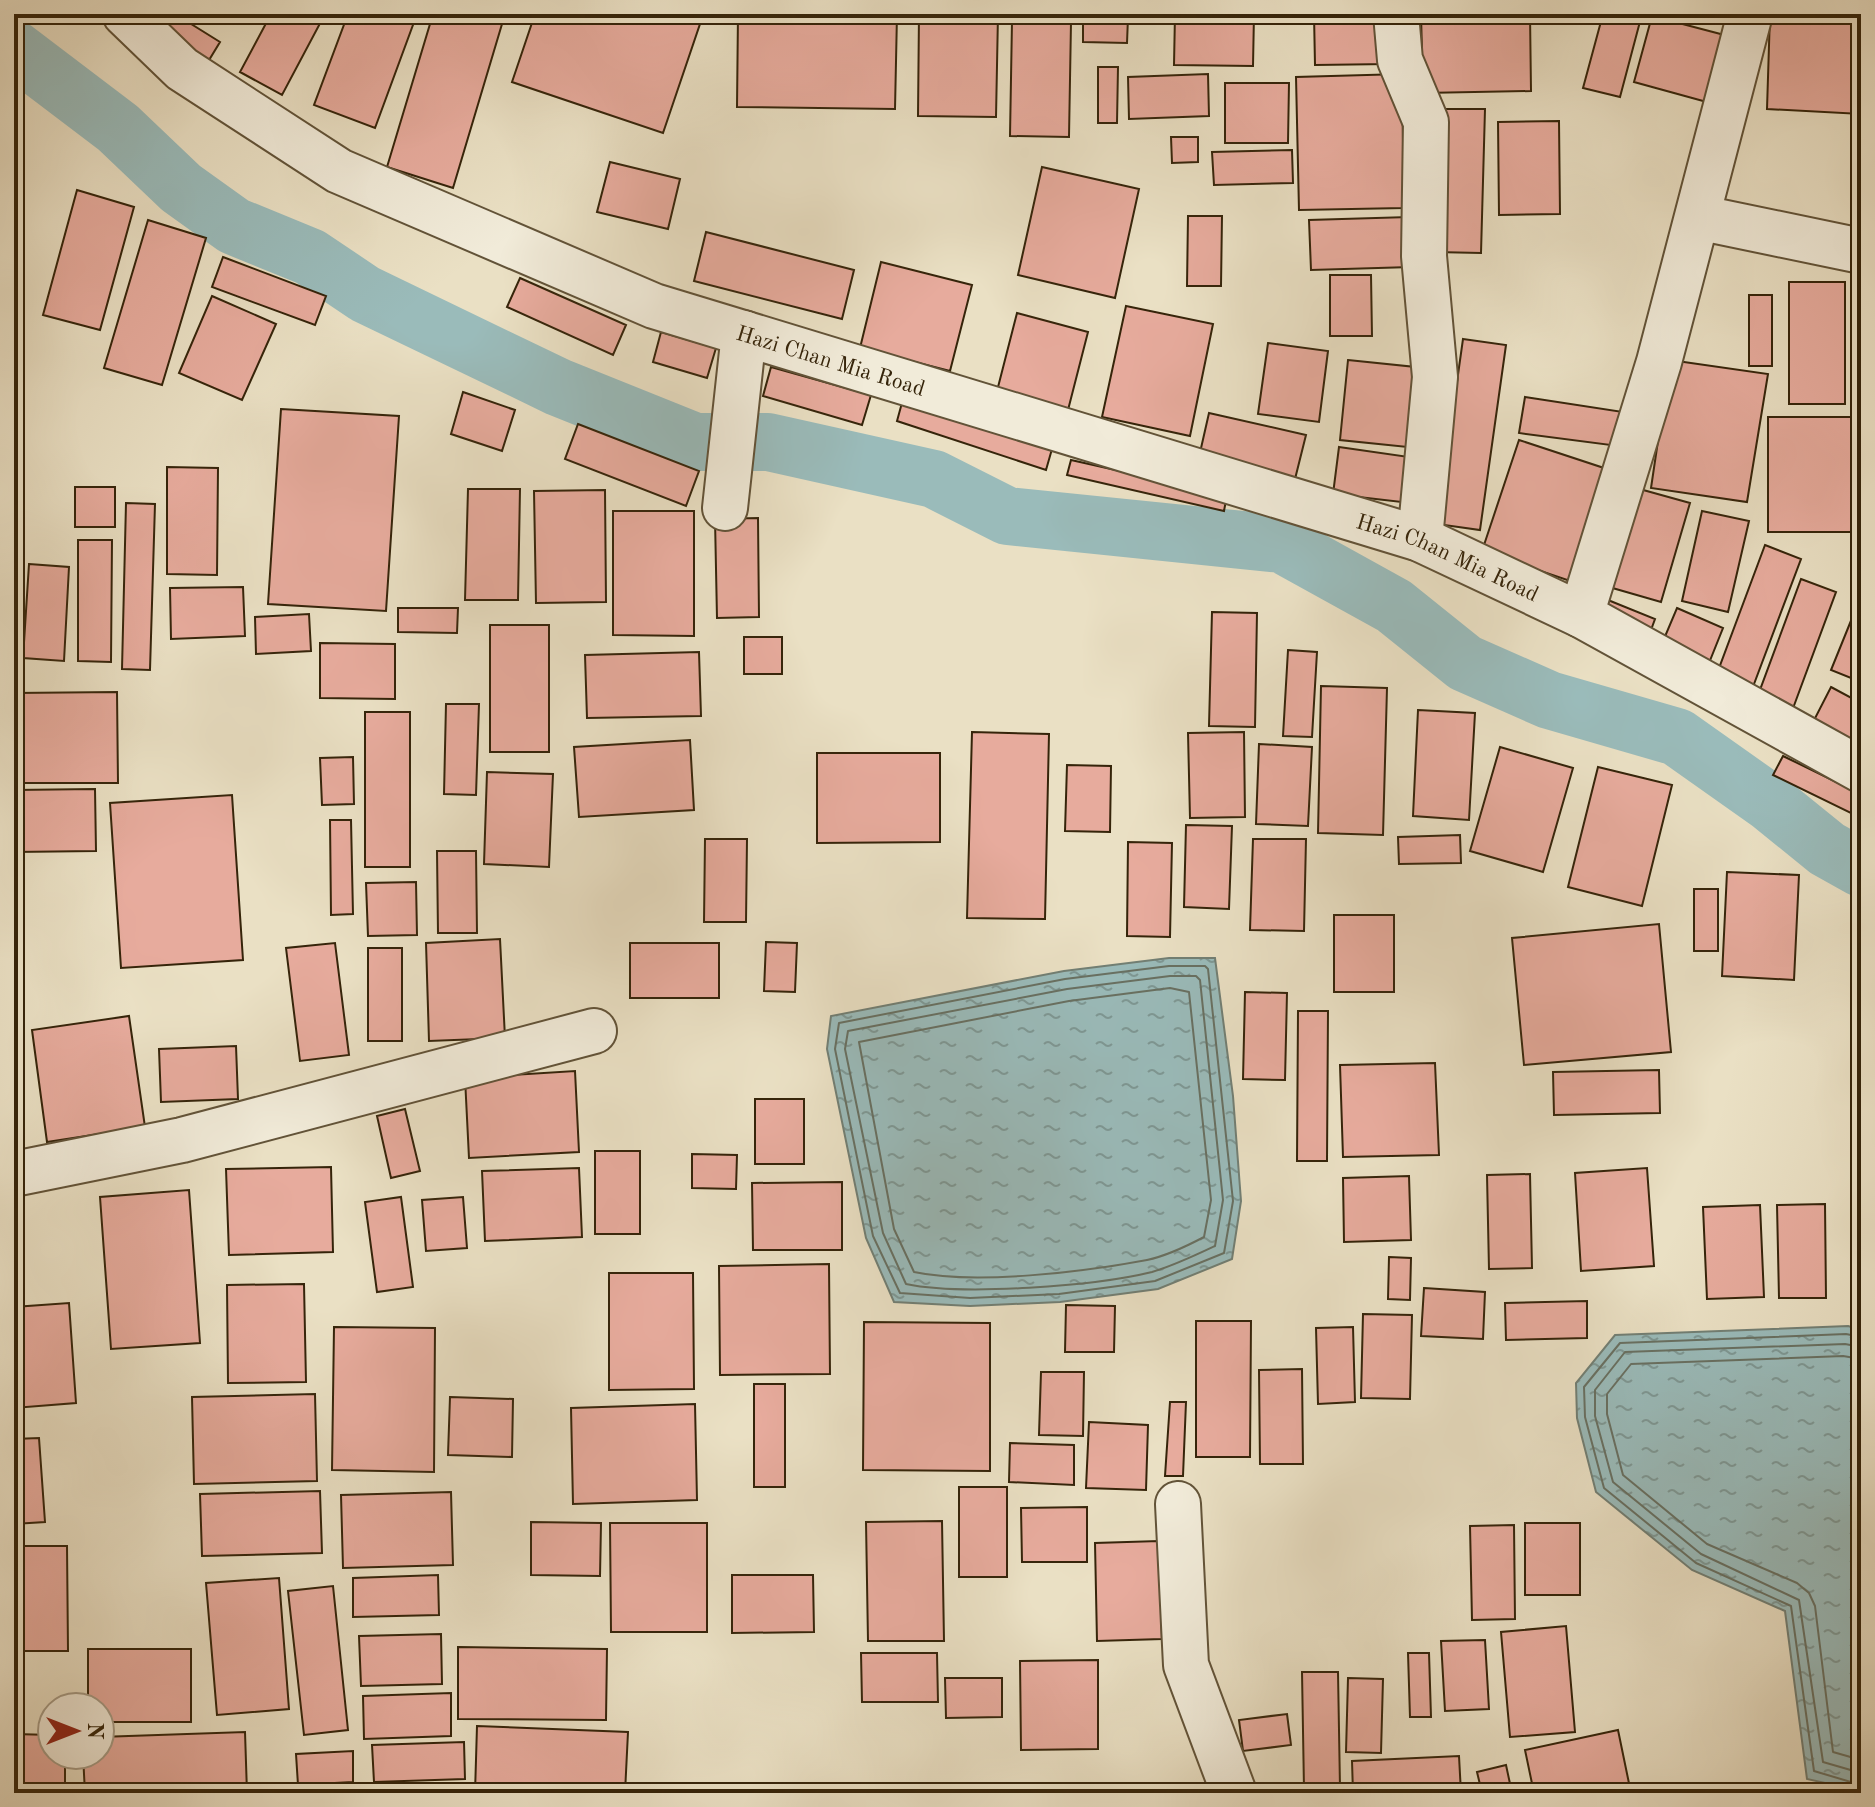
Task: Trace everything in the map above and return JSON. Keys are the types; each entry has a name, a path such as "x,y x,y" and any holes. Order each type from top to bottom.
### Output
{"street":[{"name":"Hazi Chan Mia Road","path":"125,14 182,69 339,171 654,306 1420,539 1581,615 1861,770"},
{"path":"1396,14 1400,60 1426,122 1424,256 1435,377 1420,539"},
{"path":"1581,615 1659,362 1750,14"},
{"path":"1697,217 1861,251"},
{"path":"725,508 744,333"},
{"path":"14,1174 182,1140 594,1031"},
{"path":"1178,1504 1186,1665 1234,1793"}],"water":[{"path":"1169,958 1215,958 1233,1096 1241,1201 1232,1259 1158,1289 1060,1302 970,1306 894,1302 866,1238 827,1049 831,1016 1064,971"},
{"path":"1848,1326 1861,1330 1861,1791 1807,1779 1785,1611 1692,1570 1596,1492 1577,1418 1576,1383 1615,1335"}],"building":[{"path":"160,14 175,14 220,42 206,65 150,30"},
{"path":"271,14 325,14 282,95 240,72"},
{"path":"348,14 417,14 375,128 314,105"},
{"path":"433,14 505,14 453,188 387,167"},
{"path":"535,14 691,14 702,18 663,133 512,82"},
{"path":"738,14 897,14 895,109 737,107"},
{"path":"919,14 998,14 996,117 918,116"},
{"path":"1175,14 1254,14 1253,66 1174,65"},
{"path":"1314,14 1389,14 1389,64 1315,65"},
{"path":"1421,14 1530,14 1531,91 1423,93"},
{"path":"1603,14 1642,14 1620,97 1583,88"},
{"path":"1770,14 1861,14 1861,114 1767,109"},
{"path":"1083,16 1128,17 1127,43 1083,42"},
{"path":"1652,16 1732,37 1714,104 1634,82"},
{"path":"1012,21 1071,22 1069,137 1010,136"},
{"path":"1098,67 1118,67 1117,123 1098,123"},
{"path":"1208,74 1209,116 1129,119 1128,77"},
{"path":"1402,74 1404,208 1299,210 1296,77"},
{"path":"1225,83 1289,83 1288,143 1225,143"},
{"path":"1439,109 1485,109 1481,253 1435,252"},
{"path":"1559,121 1560,214 1499,215 1498,122"},
{"path":"1171,137 1198,137 1198,162 1172,163"},
{"path":"1292,150 1293,183 1214,185 1212,152"},
{"path":"610,162 680,179 668,229 597,212"},
{"path":"1042,167 1139,189 1115,298 1018,275"},
{"path":"77,190 134,207 100,330 43,315"},
{"path":"1188,216 1222,216 1221,286 1187,286"},
{"path":"1409,217 1411,267 1311,270 1309,220"},
{"path":"148,220 206,238 162,385 104,368"},
{"path":"706,232 854,270 842,319 694,281"},
{"path":"223,257 326,296 315,325 212,287"},
{"path":"881,262 972,285 950,371 860,348"},
{"path":"1330,275 1371,275 1372,336 1330,336"},
{"path":"520,278 626,325 613,355 507,307"},
{"path":"1789,282 1845,282 1845,404 1789,404"},
{"path":"1855,294 1861,294 1861,351 1855,351"},
{"path":"1749,295 1772,295 1772,366 1749,366"},
{"path":"212,296 276,324 242,400 179,373"},
{"path":"1126,306 1213,324 1190,436 1102,417"},
{"path":"1017,313 1088,332 1068,410 997,391"},
{"path":"661,332 716,348 707,378 653,362"},
{"path":"1463,339 1506,345 1480,530 1437,524"},
{"path":"1268,343 1328,351 1319,422 1258,414"},
{"path":"1348,360 1425,368 1417,448 1340,440"},
{"path":"1670,360 1768,374 1747,502 1651,488"},
{"path":"771,367 871,395 862,425 763,396"},
{"path":"463,392 515,410 502,451 451,434"},
{"path":"1525,397 1623,412 1618,446 1519,433"},
{"path":"903,399 1052,449 1046,470 897,421"},
{"path":"281,409 399,416 386,611 268,604"},
{"path":"1209,413 1306,435 1295,479 1199,457"},
{"path":"1768,417 1861,417 1861,532 1768,532"},
{"path":"578,424 699,471 686,506 565,459"},
{"path":"1519,440 1613,471 1576,583 1482,551"},
{"path":"1339,447 1416,458 1410,503 1333,494"},
{"path":"1071,460 1227,495 1224,511 1067,475"},
{"path":"167,467 218,468 217,575 167,574"},
{"path":"75,487 115,487 115,527 75,527"},
{"path":"1636,488 1690,503 1661,602 1609,587"},
{"path":"468,489 520,489 518,600 465,600"},
{"path":"605,490 606,602 536,603 534,491"},
{"path":"126,503 155,504 150,670 122,669"},
{"path":"613,511 694,511 694,636 613,635"},
{"path":"1702,511 1749,521 1728,612 1682,601"},
{"path":"758,518 759,617 717,618 715,519"},
{"path":"78,540 112,540 111,662 78,661"},
{"path":"1765,545 1801,559 1751,692 1715,679"},
{"path":"29,564 69,567 64,661 23,658"},
{"path":"1801,579 1836,592 1792,711 1757,698"},
{"path":"243,587 245,636 171,639 170,588"},
{"path":"1861,596 1861,682 1831,670"},
{"path":"1603,598 1655,619 1648,638 1596,618"},
{"path":"398,608 458,608 457,633 398,632"},
{"path":"1677,608 1723,628 1705,673 1658,653"},
{"path":"1212,612 1257,613 1255,727 1209,726"},
{"path":"309,614 311,651 256,654 255,617"},
{"path":"490,625 549,625 549,752 490,752"},
{"path":"744,637 782,637 782,674 744,674"},
{"path":"320,643 395,644 395,699 320,698"},
{"path":"1288,650 1317,652 1312,737 1283,736"},
{"path":"699,652 701,716 587,718 585,655"},
{"path":"1321,686 1387,688 1383,835 1318,833"},
{"path":"1831,687 1861,703 1861,753 1811,726"},
{"path":"117,692 118,783 14,783 14,693"},
{"path":"446,704 479,704 476,795 444,794"},
{"path":"1418,710 1475,713 1469,820 1413,816"},
{"path":"365,712 410,712 410,867 365,867"},
{"path":"972,732 1049,734 1045,919 967,918"},
{"path":"1244,732 1245,817 1190,818 1188,733"},
{"path":"690,740 694,810 579,817 574,747"},
{"path":"1259,744 1312,747 1308,826 1256,824"},
{"path":"1500,747 1573,768 1543,872 1470,851"},
{"path":"817,753 940,753 940,842 817,843"},
{"path":"1783,756 1861,794 1861,818 1773,775"},
{"path":"353,757 354,804 322,805 320,758"},
{"path":"1067,765 1111,766 1110,832 1065,831"},
{"path":"1598,767 1672,785 1642,906 1568,887"},
{"path":"487,772 553,774 549,867 484,864"},
{"path":"95,789 96,851 14,852 14,790"},
{"path":"232,795 243,960 121,968 110,803"},
{"path":"330,820 351,820 353,914 331,915"},
{"path":"1186,825 1232,826 1229,909 1184,907"},
{"path":"1460,835 1461,863 1399,864 1398,837"},
{"path":"705,839 747,839 746,922 704,922"},
{"path":"1253,839 1306,839 1304,931 1250,930"},
{"path":"1128,842 1172,843 1170,937 1127,936"},
{"path":"437,851 476,851 477,933 438,933"},
{"path":"1727,872 1799,875 1794,980 1722,976"},
{"path":"416,882 417,935 368,936 366,883"},
{"path":"1694,889 1718,889 1718,951 1694,951"},
{"path":"1334,915 1394,915 1394,992 1334,992"},
{"path":"1659,924 1671,1052 1524,1065 1512,938"},
{"path":"500,939 505,1038 429,1041 426,943"},
{"path":"766,942 797,943 795,992 764,991"},
{"path":"335,943 349,1055 300,1061 286,948"},
{"path":"630,943 719,943 719,998 630,998"},
{"path":"368,948 402,948 402,1041 368,1041"},
{"path":"1245,992 1287,993 1285,1080 1243,1079"},
{"path":"1298,1011 1328,1011 1327,1161 1297,1161"},
{"path":"129,1016 145,1127 47,1142 32,1030"},
{"path":"236,1046 238,1099 161,1102 159,1049"},
{"path":"1435,1063 1439,1155 1343,1157 1340,1065"},
{"path":"1659,1070 1660,1113 1554,1115 1553,1072"},
{"path":"575,1071 579,1152 469,1158 465,1078"},
{"path":"755,1099 804,1099 804,1164 755,1164"},
{"path":"405,1109 420,1171 391,1178 377,1116"},
{"path":"595,1151 640,1151 640,1234 595,1234"},
{"path":"692,1154 737,1155 736,1189 692,1188"},
{"path":"331,1167 333,1252 229,1255 226,1169"},
{"path":"579,1168 582,1237 485,1241 482,1171"},
{"path":"1647,1168 1654,1266 1581,1271 1575,1173"},
{"path":"1530,1174 1532,1268 1489,1269 1487,1175"},
{"path":"1409,1176 1411,1240 1344,1242 1343,1178"},
{"path":"842,1182 842,1250 753,1250 752,1183"},
{"path":"189,1190 200,1343 111,1349 100,1197"},
{"path":"401,1197 413,1287 377,1292 365,1202"},
{"path":"463,1197 467,1248 426,1251 422,1200"},
{"path":"1825,1204 1826,1298 1779,1298 1777,1205"},
{"path":"1760,1205 1764,1297 1707,1299 1703,1207"},
{"path":"1389,1257 1411,1258 1410,1300 1388,1299"},
{"path":"829,1264 830,1374 720,1375 719,1266"},
{"path":"609,1273 693,1273 694,1389 609,1390"},
{"path":"304,1284 306,1382 228,1383 227,1285"},
{"path":"1424,1288 1485,1292 1483,1339 1421,1336"},
{"path":"1587,1301 1587,1338 1506,1340 1505,1303"},
{"path":"69,1303 76,1403 14,1408 14,1307"},
{"path":"1066,1305 1115,1306 1114,1352 1065,1352"},
{"path":"1363,1314 1412,1315 1410,1399 1361,1398"},
{"path":"1196,1321 1251,1321 1250,1457 1196,1457"},
{"path":"864,1322 990,1323 990,1471 863,1470"},
{"path":"334,1327 435,1328 434,1472 332,1470"},
{"path":"1353,1327 1355,1402 1318,1404 1316,1328"},
{"path":"1302,1369 1303,1464 1260,1464 1259,1370"},
{"path":"1041,1372 1084,1372 1083,1436 1039,1435"},
{"path":"754,1384 785,1384 785,1487 754,1487"},
{"path":"315,1394 317,1481 194,1484 192,1397"},
{"path":"450,1397 513,1399 512,1457 448,1455"},
{"path":"1170,1402 1186,1402 1183,1476 1165,1476"},
{"path":"695,1404 697,1500 573,1504 571,1408"},
{"path":"1089,1422 1148,1425 1146,1490 1086,1488"},
{"path":"39,1438 45,1522 14,1524 14,1439"},
{"path":"1010,1443 1074,1445 1074,1485 1009,1482"},
{"path":"959,1487 1007,1487 1007,1577 959,1577"},
{"path":"320,1491 322,1553 202,1556 200,1494"},
{"path":"451,1492 453,1565 343,1568 341,1495"},
{"path":"1087,1507 1087,1562 1022,1562 1021,1508"},
{"path":"942,1521 944,1641 868,1641 866,1522"},
{"path":"531,1522 601,1523 600,1576 531,1575"},
{"path":"610,1523 707,1523 707,1632 611,1632"},
{"path":"1525,1523 1580,1523 1580,1595 1525,1595"},
{"path":"1514,1525 1515,1619 1472,1620 1470,1526"},
{"path":"1159,1541 1162,1639 1097,1641 1095,1543"},
{"path":"14,1546 67,1546 68,1651 14,1651"},
{"path":"438,1575 439,1615 353,1617 353,1578"},
{"path":"732,1575 813,1575 814,1632 732,1633"},
{"path":"279,1578 289,1709 217,1715 206,1583"},
{"path":"333,1586 348,1730 304,1735 288,1591"},
{"path":"1566,1626 1575,1732 1510,1737 1501,1632"},
{"path":"441,1634 442,1684 361,1686 359,1636"},
{"path":"1485,1640 1489,1709 1445,1711 1441,1641"},
{"path":"458,1647 607,1649 606,1720 458,1719"},
{"path":"88,1649 191,1649 191,1722 116,1722 116,1691 88,1691"},
{"path":"861,1653 937,1653 938,1702 862,1702"},
{"path":"1408,1653 1429,1653 1431,1717 1410,1717"},
{"path":"1098,1660 1098,1749 1021,1750 1020,1661"},
{"path":"1302,1672 1338,1672 1340,1788 1304,1789"},
{"path":"945,1678 1002,1678 1002,1717 946,1718"},
{"path":"1348,1678 1383,1679 1381,1753 1346,1752"},
{"path":"451,1693 451,1736 364,1739 363,1696"},
{"path":"1287,1714 1291,1745 1243,1751 1239,1720"},
{"path":"477,1726 628,1732 625,1793 475,1793"},
{"path":"1618,1730 1631,1793 1534,1793 1525,1750"},
{"path":"245,1732 247,1793 85,1793 84,1771 116,1771 116,1736"},
{"path":"14,1734 36,1735 36,1771 65,1771 65,1793 14,1793"},
{"path":"464,1742 465,1779 374,1782 372,1745"},
{"path":"353,1751 353,1782 298,1785 296,1754"},
{"path":"1459,1756 1461,1793 1353,1793 1352,1761"},
{"path":"1506,1765 1512,1793 1482,1793 1477,1772"},
{"path":"463,1790 464,1793 394,1793"}],"waterway":[{"path":"14,49 118,128 181,188 234,226 310,257 365,294 558,387 695,442 768,442 934,479 1007,516 1282,544 1394,606 1465,663 1549,700 1677,737 1769,802 1827,849 1861,868"}]}
